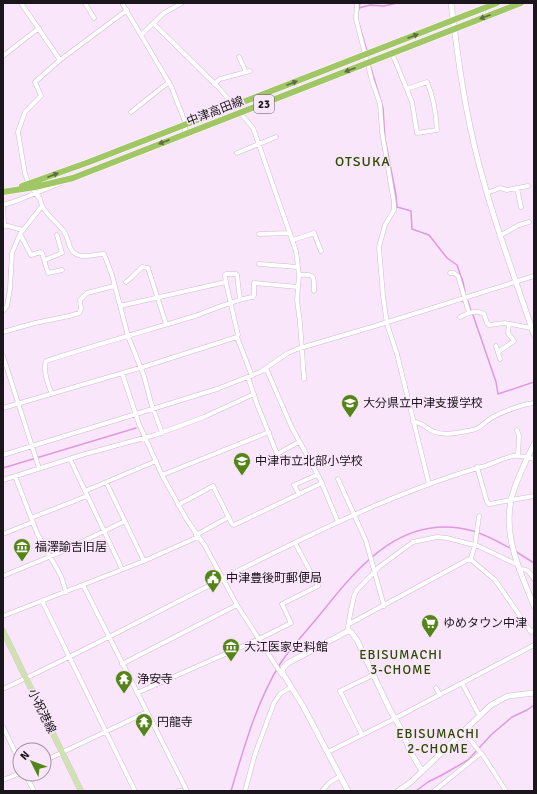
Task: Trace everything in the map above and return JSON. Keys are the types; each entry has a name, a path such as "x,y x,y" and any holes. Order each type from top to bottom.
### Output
{"main road":[{"name":"中津高田線","path":"32,188 186,124 497,3"},
{"name":"中津高田線","path":"3,192 32,188 73,178 521,3"},
{"name":"小祝港線","path":"3,631 81,791"}],"street":[{"path":"21,3 60,60"},
{"path":"84,3 94,18"},
{"path":"122,3 169,82 186,124 184,135"},
{"path":"141,35 164,14 182,3"},
{"path":"357,3 356,19 381,110 382,132 394,203 394,210 385,225 379,250 383,296 387,322 397,354 429,484"},
{"path":"451,3 466,110 474,144 500,235 534,335"},
{"path":"127,10 35,80 35,84 41,96 25,112 18,130 24,171 48,215 65,232 71,250 85,256 104,254 128,336 139,368 144,376 153,409 162,433"},
{"path":"154,23 241,112 253,128 293,240 299,275 296,300 300,323 304,379"},
{"path":"3,56 39,28"},
{"path":"392,54 412,102 417,132 437,130 436,110 427,82 407,89"},
{"path":"214,84 220,79 248,72 239,57"},
{"path":"131,112 169,82"},
{"path":"237,153 276,137"},
{"path":"487,193 500,188 507,190 528,186"},
{"path":"22,232 3,226 3,205 32,188"},
{"path":"517,188 521,207"},
{"path":"3,311 7,306 10,289 11,256 22,232 42,206"},
{"path":"500,235 518,225 529,222"},
{"path":"22,232 30,254 34,255 41,252 49,273 62,270"},
{"path":"259,234 290,233"},
{"path":"293,240 314,233 321,252"},
{"path":"45,260 62,253 57,235"},
{"path":"259,264 298,267"},
{"path":"126,282 142,267 147,267 166,324"},
{"path":"450,273 454,273 458,276 469,313"},
{"path":"240,300 236,274 226,274 230,304 238,335 237,338 254,394 277,454 299,442"},
{"path":"299,275 310,274 314,278 314,291"},
{"path":"3,455 153,409 250,377 288,353 302,347 534,276"},
{"path":"120,306 226,282"},
{"path":"52,394 44,363 46,361 253,297 254,283 298,287"},
{"path":"3,332 79,313 82,308 80,300 84,295 114,286"},
{"path":"460,316 476,312 483,313 489,325 509,324 532,328"},
{"path":"498,352 514,342 508,333 509,324"},
{"path":"3,408 237,338"},
{"path":"496,346 500,359"},
{"path":"3,358 40,468"},
{"path":"266,368 299,442 322,483 338,522"},
{"path":"122,373 145,438 178,505 205,546 237,606 291,687 328,752 348,791"},
{"path":"3,480 162,433 210,414 254,394"},
{"path":"413,422 419,422 433,432 441,434 474,430 481,427 492,418 516,408 534,403"},
{"path":"517,430 519,436 518,456"},
{"path":"162,475 269,432"},
{"path":"534,444 518,479 511,500 509,518 512,546 518,567 534,606"},
{"path":"3,689 110,637 222,578 338,522 429,484 477,467 518,456 534,459"},
{"path":"70,459 122,569"},
{"path":"84,491 156,462"},
{"path":"477,467 488,503 491,504 533,497"},
{"path":"299,494 294,485 317,475"},
{"path":"15,476 32,520 61,576 66,592"},
{"path":"338,479 355,515 368,548 384,606"},
{"path":"106,482 144,561"},
{"path":"178,505 213,486 232,524 234,525 322,483"},
{"path":"3,534 87,496"},
{"path":"349,624 470,559 473,555 479,516"},
{"path":"3,616 144,561 197,536 229,517"},
{"path":"3,576 50,557 125,521"},
{"path":"422,771 410,751 401,729 357,640 349,631 355,592 374,572 408,545 418,540 440,536 475,545 527,570 534,579"},
{"path":"137,693 259,639 290,623 282,604 318,586 295,543"},
{"path":"470,559 494,580 531,632 534,630"},
{"path":"83,585 187,791"},
{"path":"42,601 135,791"},
{"path":"122,664 237,606"},
{"path":"284,676 282,671 288,663 349,631"},
{"path":"328,752 534,645"},
{"path":"362,735 340,691 373,675"},
{"path":"462,683 480,715"},
{"path":"245,791 255,754 274,703 282,692 291,687"},
{"path":"436,688 440,695"},
{"path":"398,791 411,782 491,705 503,698 518,694 534,693"},
{"path":"52,758 147,712"},
{"path":"3,727 12,746"},
{"path":"463,731 480,752 506,791"},
{"path":"434,791 480,752"},
{"path":"322,791 332,781 340,776"}],"waterway":[{"path":"358,13 360,3"},
{"path":"359,8 370,5 384,6 397,3"},
{"path":"359,24 367,51"},
{"path":"370,65 383,108 385,139 397,207 411,211 412,229 429,235 447,258 457,265 465,292"},
{"path":"468,301 471,311"},
{"path":"473,315 496,382 498,394 534,382"},
{"path":"3,468 136,428"},
{"path":"231,791 257,710 280,664 352,576 368,560 386,546 405,536 426,529 448,527 473,531 512,549"},
{"path":"515,551 534,563"},
{"path":"416,791 428,782 468,760 491,735 512,717 534,705"}],"place":[{"name":"大分県立中津支援学校","path":"350,418"},
{"name":"中津市立北部小学校","path":"242,476"},
{"name":"福澤諭吉旧居","path":"22,562"},
{"name":"中津豊後町郵便局","path":"213,593"},
{"name":"ゆめタウン中津","path":"430,638"},
{"name":"大江医家史料館","path":"231,662"},
{"name":"浄安寺","path":"124,694"},
{"name":"円龍寺","path":"144,737"}],"district":[{"name":"OTSUKA","path":"363,161"},
{"name":"EBISUMACHI 3-CHOME","path":"401,662"},
{"name":"EBISUMACHI 2-CHOME","path":"438,740"}]}
